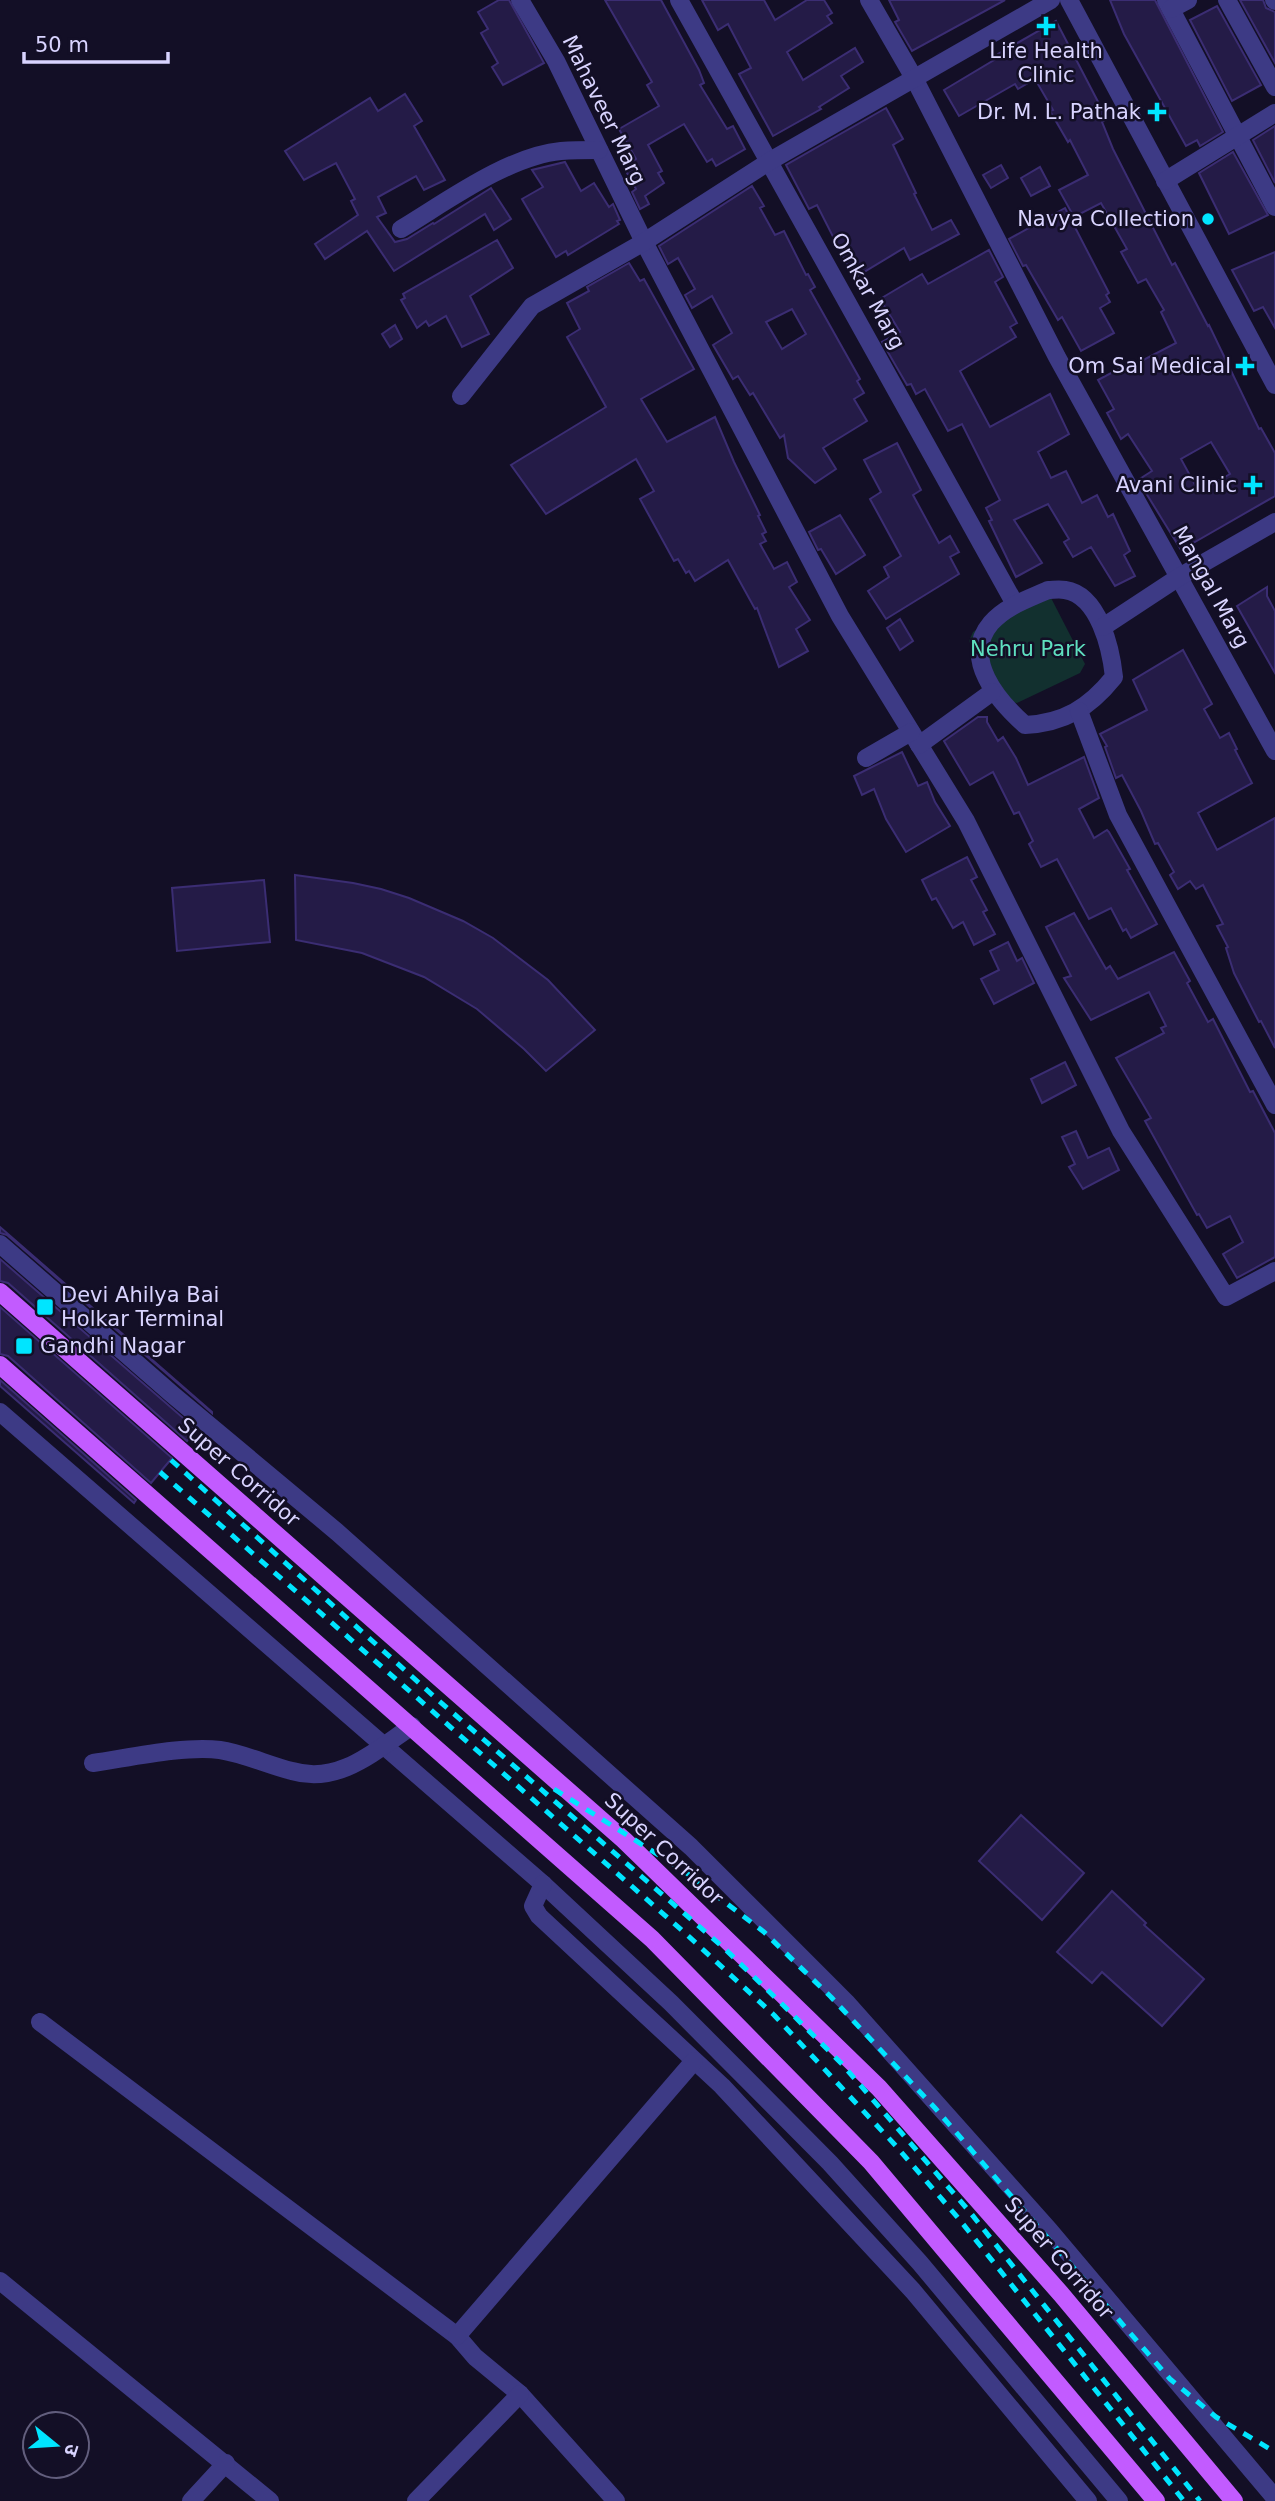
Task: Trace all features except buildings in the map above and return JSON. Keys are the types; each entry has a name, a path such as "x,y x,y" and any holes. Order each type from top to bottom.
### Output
{"main road":[{"name":"Super Corridor","path":"0,1292 624,1840 869,2078 1061,2294 1234,2501"},
{"path":"0,1365 652,1939 872,2162 1156,2501"}],"street":[{"name":"Mahaveer Marg","path":"520,0 556,61 644,242 840,616 966,821 1121,1130 1226,1297 1275,1271"},
{"name":"Omkar Marg","path":"679,0 771,161 1015,604"},
{"name":"Mangal Marg","path":"869,0 914,78 1057,357 1275,751"},
{"path":"461,396 532,306 644,242 771,161 1051,0"},
{"path":"1069,0 1275,386"},
{"path":"1188,0 1169,5 1275,207"},
{"path":"1227,0 1275,87"},
{"path":"1165,181 1275,113"},
{"path":"401,229 516,163 559,151 599,150"},
{"path":"1102,627 1179,577 1275,522"},
{"path":"1048,590 1066,590 1084,599 1102,627 1112,652 1114,677 1101,693 1079,711 1049,724 1024,725 992,692 980,661 981,639 992,622 1015,604 1048,590"},
{"path":"866,758 915,739 992,692"},
{"path":"1079,711 1118,815 1275,1105"},
{"path":"0,1244 173,1395 337,1532 691,1847 855,2012 1050,2231 1275,2498"},
{"path":"0,1412 543,1884 671,2003 830,2163 964,2315 1119,2501"},
{"path":"93,1763 195,1749 218,1750 316,1776 347,1769 412,1727"},
{"path":"543,1884 533,1906 539,1916 722,2087 913,2291 1088,2501"},
{"path":"40,2022 457,2336 475,2357 520,2394 616,2501"},
{"path":"457,2336 694,2061"},
{"path":"0,2281 270,2501"},
{"path":"416,2501 520,2394"},
{"path":"191,2501 226,2463"}],"green space":[{"name":"Nehru Park","path":"1036,590 1049,594 1085,664 1080,673 1017,703 997,699 969,641 973,632"}],"railway":[{"path":"171,1460 438,1700 724,1948 842,2064 969,2211 1200,2501"},
{"path":"160,1472 685,1933 774,2015 896,2146 959,2219 1184,2501"},
{"path":"554,1789 684,1871 764,1932 831,1997 935,2108 1170,2379 1216,2417 1275,2452"}],"place":[{"name":"Life Health Clinic","path":"1046,26"},
{"name":"Dr. M. L. Pathak","path":"1157,112"},
{"name":"Navya Collection","path":"1208,219"},
{"name":"Om Sai Medical","path":"1245,366"},
{"name":"Avani Clinic","path":"1253,485"},
{"name":"Devi Ahilya Bai Holkar Terminal","path":"45,1307"},
{"name":"Gandhi Nagar","path":"24,1346"}]}
